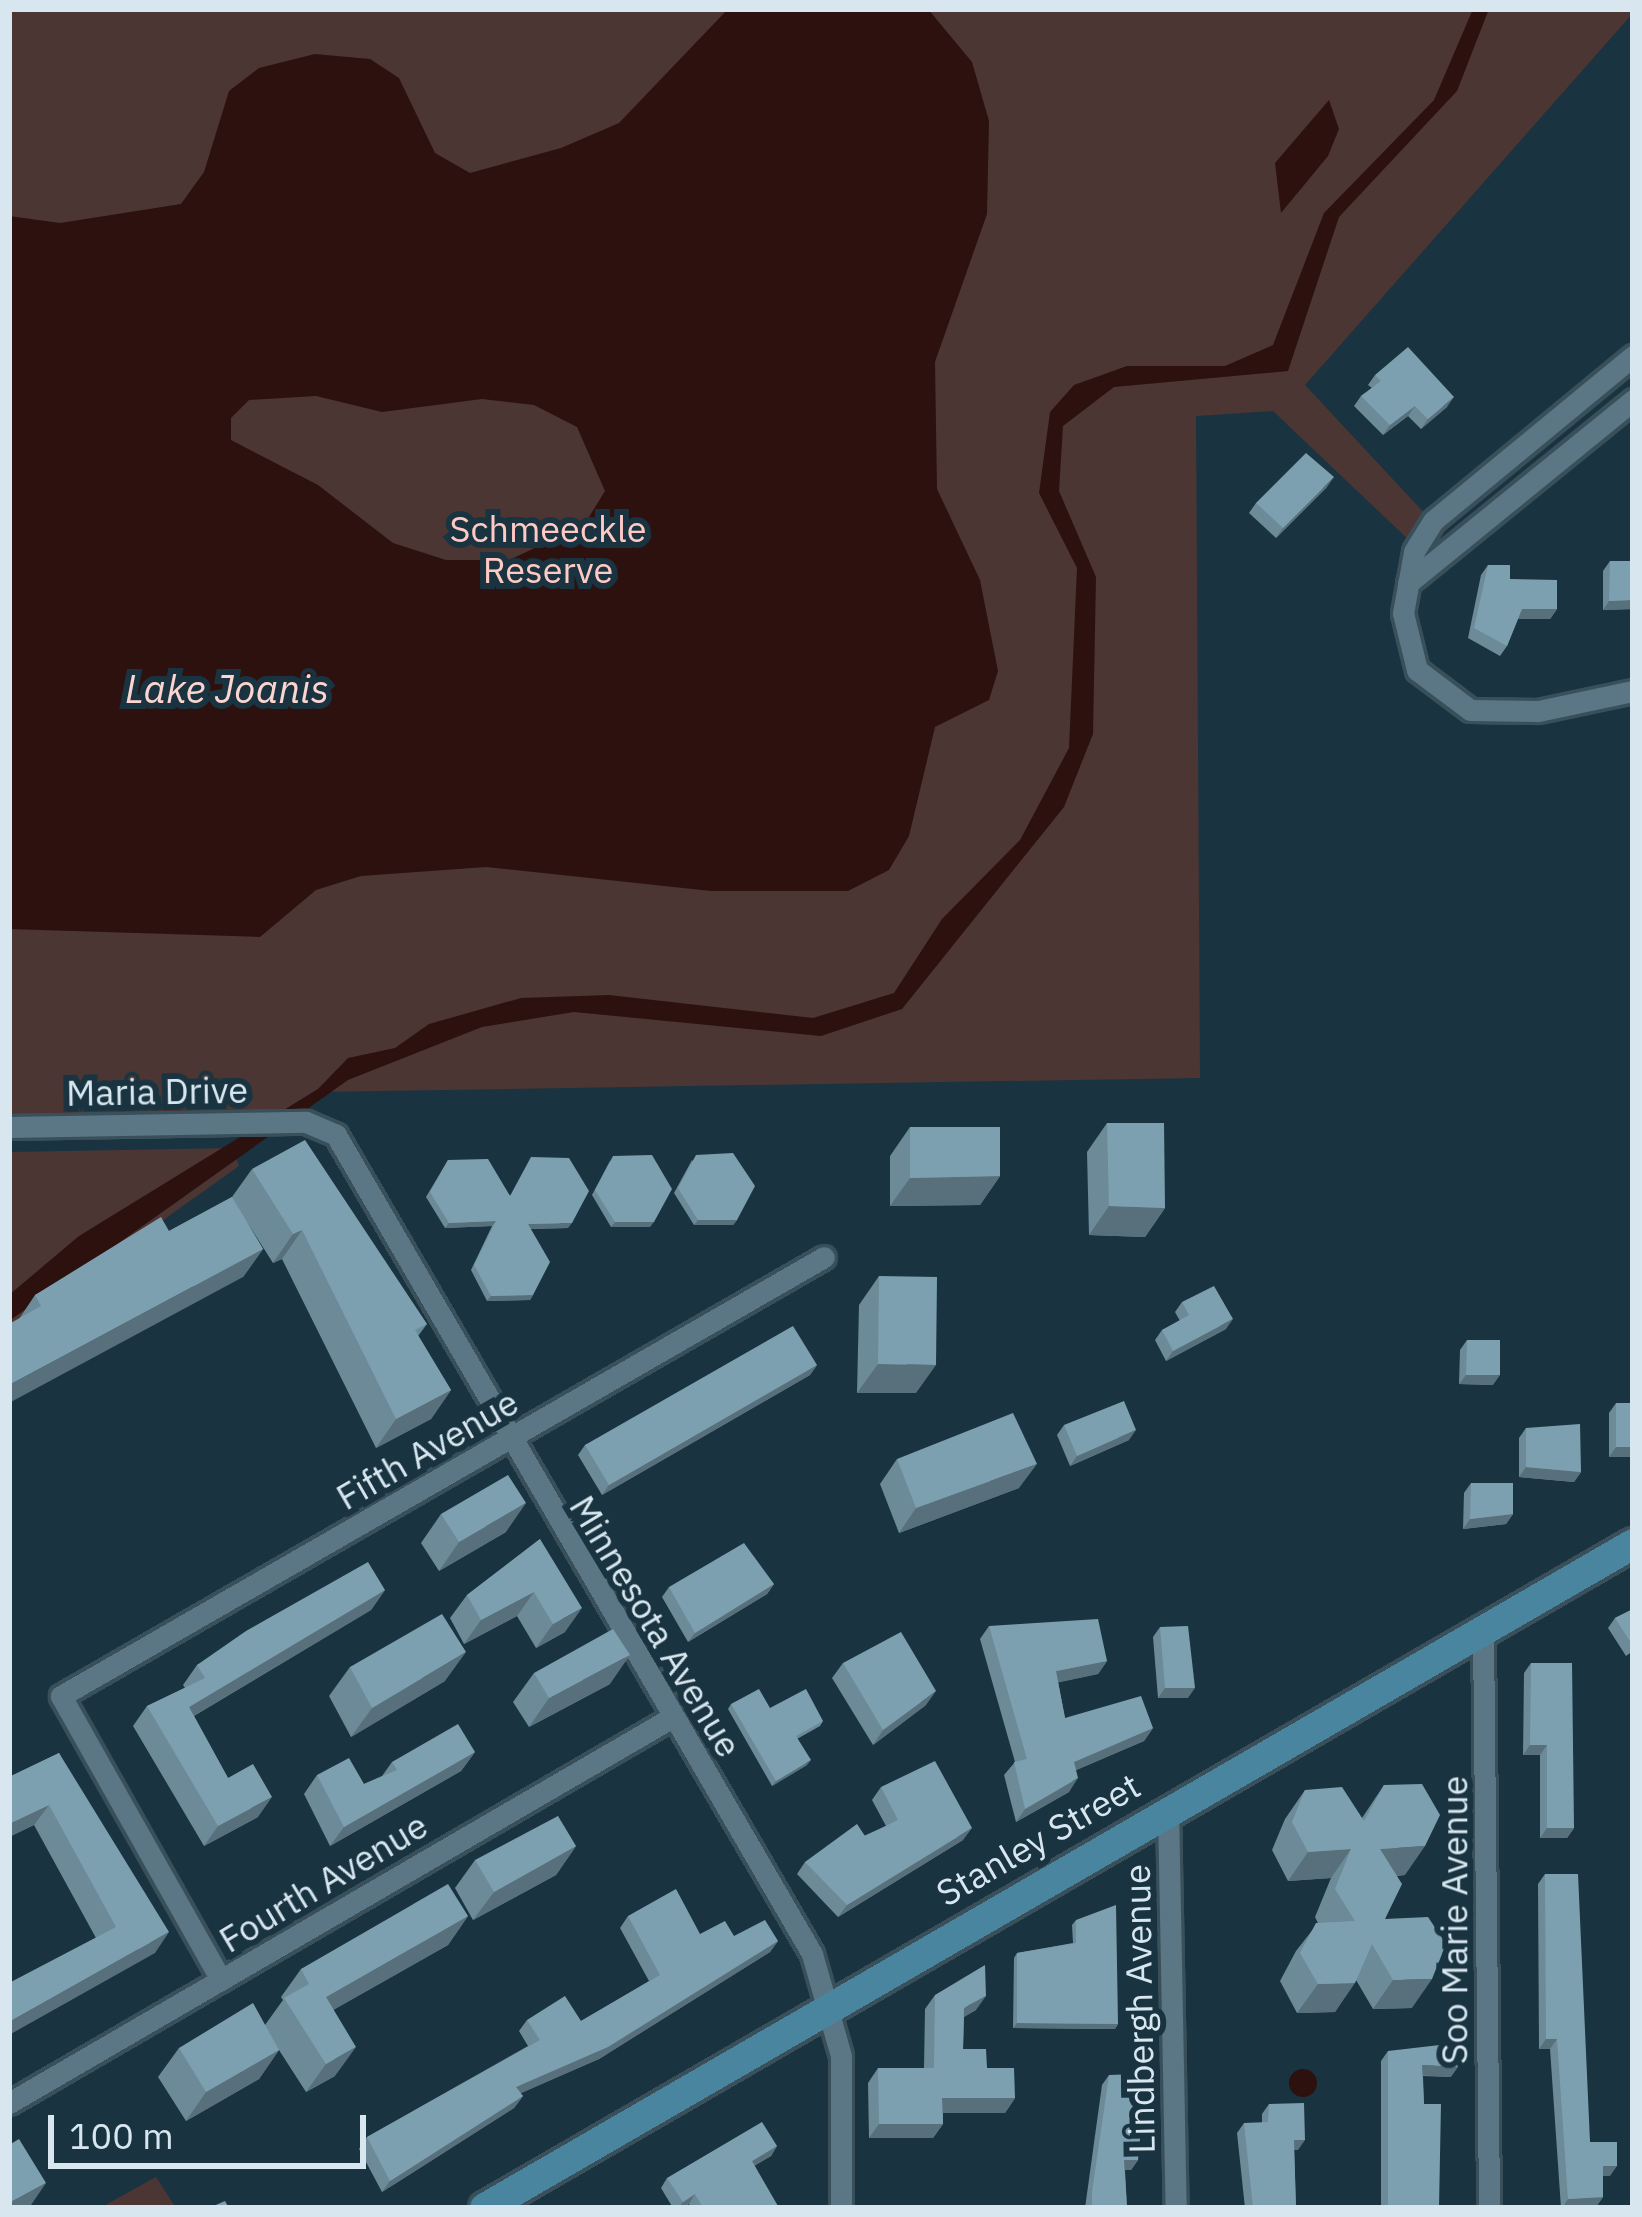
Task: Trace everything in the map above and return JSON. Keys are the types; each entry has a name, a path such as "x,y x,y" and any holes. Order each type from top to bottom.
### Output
{"street":[{"path":"1633,356 1433,521 1408,583 1408,650 1452,702 1514,714 1633,691"},
{"path":"1408,583 1633,400"},
{"name":"Maria Drive","path":"9,1127 306,1121"},
{"name":"Minnesota Avenue","path":"306,1121 346,1148 507,1442 807,1945 841,2056 841,2208"},
{"name":"Fifth Avenue","path":"221,1980 61,1696 824,1257"},
{"name":"Stanley Street","path":"485,2208 828,2005 1633,1544"},
{"name":"Soo Marie Avenue","path":"1483,1631 1489,2208"},
{"name":"Fourth Avenue","path":"9,2103 671,1718"},
{"name":"Lindbergh Avenue","path":"1168,1809 1177,2208"}],"green space":[{"name":"Schmeeckle Reserve","path":"9,9 1633,9 1633,13 1305,385 1429,518 1411,542 1273,411 1196,416 1200,1078 312,1092 306,1122 9,1127"},
{"path":"233,1148 239,1166 9,1330 9,1152"},
{"path":"156,2177 176,2208 100,2208"}],"water":[{"name":"Lake Joanis","path":"728,9 928,9 972,62 989,121 987,214 935,362 937,489 980,580 998,671 989,700 935,727 909,836 889,870 848,891 711,891 486,867 361,876 316,890 260,937 9,929 9,216 60,223 181,204 204,172 229,91 259,68 315,54 370,59 399,78 435,153 470,173 561,148 619,123","holes":["316,396 382,412 482,399 534,405 577,427 605,491 584,525 509,560 446,560 393,543 318,485 231,440 231,418 249,400"]},
{"path":"1473,9 1489,9 1457,91 1339,217 1288,371 1114,387 1063,426 1059,491 1096,577 1093,734 1064,807 902,1009 821,1036 574,1012 482,1027 348,1080 9,1321 9,1295 79,1236 318,1089 348,1058 395,1048 429,1024 521,998 609,995 813,1018 894,993 942,919 1020,840 1069,748 1077,568 1039,493 1050,412 1074,385 1127,366 1225,366 1273,345 1324,213 1434,100"},
{"path":"1329,100 1339,129 1328,156 1281,213 1275,163"},
{"path":"1303,2069 1313,2073 1317,2083 1313,2093 1303,2097 1293,2093 1289,2083 1293,2073"}],"building":[{"path":"1408,347 1454,397 1428,419 1415,406 1390,425 1361,396 1381,381 1375,375"},
{"path":"1306,453 1334,477 1283,528 1256,503"},
{"path":"1610,561 1633,561 1633,600 1609,601"},
{"path":"1488,565 1510,565 1510,579 1557,580 1557,609 1522,609 1507,646 1474,628"},
{"path":"1107,1123 1164,1123 1165,1208 1109,1206"},
{"path":"910,1127 1000,1127 1000,1176 910,1178"},
{"path":"305,1140 427,1324 415,1330 451,1390 396,1419 302,1230 293,1234 252,1169"},
{"path":"733,1153 755,1186 737,1220 698,1220 678,1188 696,1155"},
{"path":"652,1155 672,1189 654,1222 615,1222 595,1190 613,1156"},
{"path":"531,1157 569,1158 589,1191 572,1223 528,1224 550,1262 533,1295 491,1296 474,1265 496,1221 449,1223 430,1192 448,1160 488,1159 510,1196"},
{"path":"232,1197 263,1249 9,1385 9,1324 41,1306 35,1295 161,1217 169,1231"},
{"path":"879,1276 937,1277 936,1365 878,1364"},
{"path":"1214,1286 1233,1319 1173,1351 1162,1330 1189,1315 1182,1302"},
{"path":"793,1326 817,1365 609,1485 585,1445"},
{"path":"1467,1340 1500,1340 1500,1375 1466,1375"},
{"path":"1124,1401 1136,1430 1077,1456 1064,1425"},
{"path":"1616,1403 1633,1403 1633,1447 1616,1447"},
{"path":"1013,1413 1037,1464 916,1508 897,1459"},
{"path":"1580,1424 1581,1472 1526,1467 1526,1428"},
{"path":"508,1475 526,1503 459,1542 441,1514"},
{"path":"1471,1483 1513,1483 1513,1514 1470,1519"},
{"path":"540,1539 582,1608 553,1624 534,1592 481,1620 467,1595"},
{"path":"744,1543 774,1584 695,1633 669,1587"},
{"path":"368,1562 385,1590 189,1707 228,1778 253,1764 272,1797 218,1826 147,1706 205,1678 197,1665 246,1631"},
{"path":"1633,1609 1633,1646 1615,1618"},
{"path":"442,1614 466,1652 372,1708 350,1667"},
{"path":"1098,1619 1107,1661 1056,1671 1065,1718 1141,1696 1153,1728 1074,1762 1078,1778 1025,1809 1014,1762 1027,1759 989,1626"},
{"path":"1188,1626 1195,1688 1165,1688 1160,1627"},
{"path":"613,1629 630,1655 549,1698 534,1673"},
{"path":"901,1632 936,1691 883,1730 843,1663"},
{"path":"1531,1663 1572,1663 1574,1828 1547,1828 1547,1745 1530,1745"},
{"path":"759,1689 770,1708 806,1689 823,1721 796,1736 811,1760 776,1781 731,1704"},
{"path":"458,1724 475,1752 344,1827 317,1775 349,1758 364,1784 397,1770 392,1762"},
{"path":"59,1753 169,1932 9,2022 9,1983 116,1927 49,1805 9,1820 9,1777"},
{"path":"935,1761 972,1828 847,1905 805,1862 857,1824 865,1836 898,1820 881,1787"},
{"path":"1422,1784 1440,1815 1425,1846 1380,1849 1402,1884 1385,1919 1428,1917 1446,1944 1432,1979 1393,1980 1372,1944 1355,1983 1318,1984 1300,1953 1316,1923 1355,1921 1335,1889 1351,1849 1308,1852 1292,1822 1305,1790 1342,1787 1364,1821 1384,1785"},
{"path":"558,1816 576,1846 494,1892 475,1860"},
{"path":"1545,1874 1578,1874 1590,2142 1617,2142 1617,2166 1603,2166 1603,2197 1568,2199 1557,2039 1546,2039"},
{"path":"448,1884 468,1916 326,1997 356,2047 326,2064 284,1998 309,1984 301,1969"},
{"path":"676,1889 700,1934 725,1921 734,1936 765,1920 778,1941 608,2047 516,2087 523,2096 390,2181 367,2137 540,2040 527,2020 565,1996 581,2021 660,1975 628,1916"},
{"path":"1116,1905 1118,2024 1017,2023 1017,1953 1076,1943 1076,1920"},
{"path":"985,1965 986,1996 964,2008 963,2049 986,2049 987,2068 1014,2068 1015,2098 942,2098 943,2124 879,2124 878,2068 934,2068 935,1995"},
{"path":"253,2003 279,2050 206,2092 179,2048"},
{"path":"1457,2043 1458,2067 1422,2065 1424,2104 1441,2104 1439,2208 1388,2208 1388,2051"},
{"path":"1137,2074 1145,2087 1138,2160 1124,2160 1127,2208 1092,2208 1109,2075"},
{"path":"1304,2103 1305,2140 1294,2140 1296,2208 1253,2208 1244,2123 1268,2122 1269,2104"},
{"path":"762,2122 777,2146 752,2161 779,2208 703,2208 695,2194 683,2202 667,2178"},
{"path":"19,2139 46,2183 9,2203 9,2145"}]}
